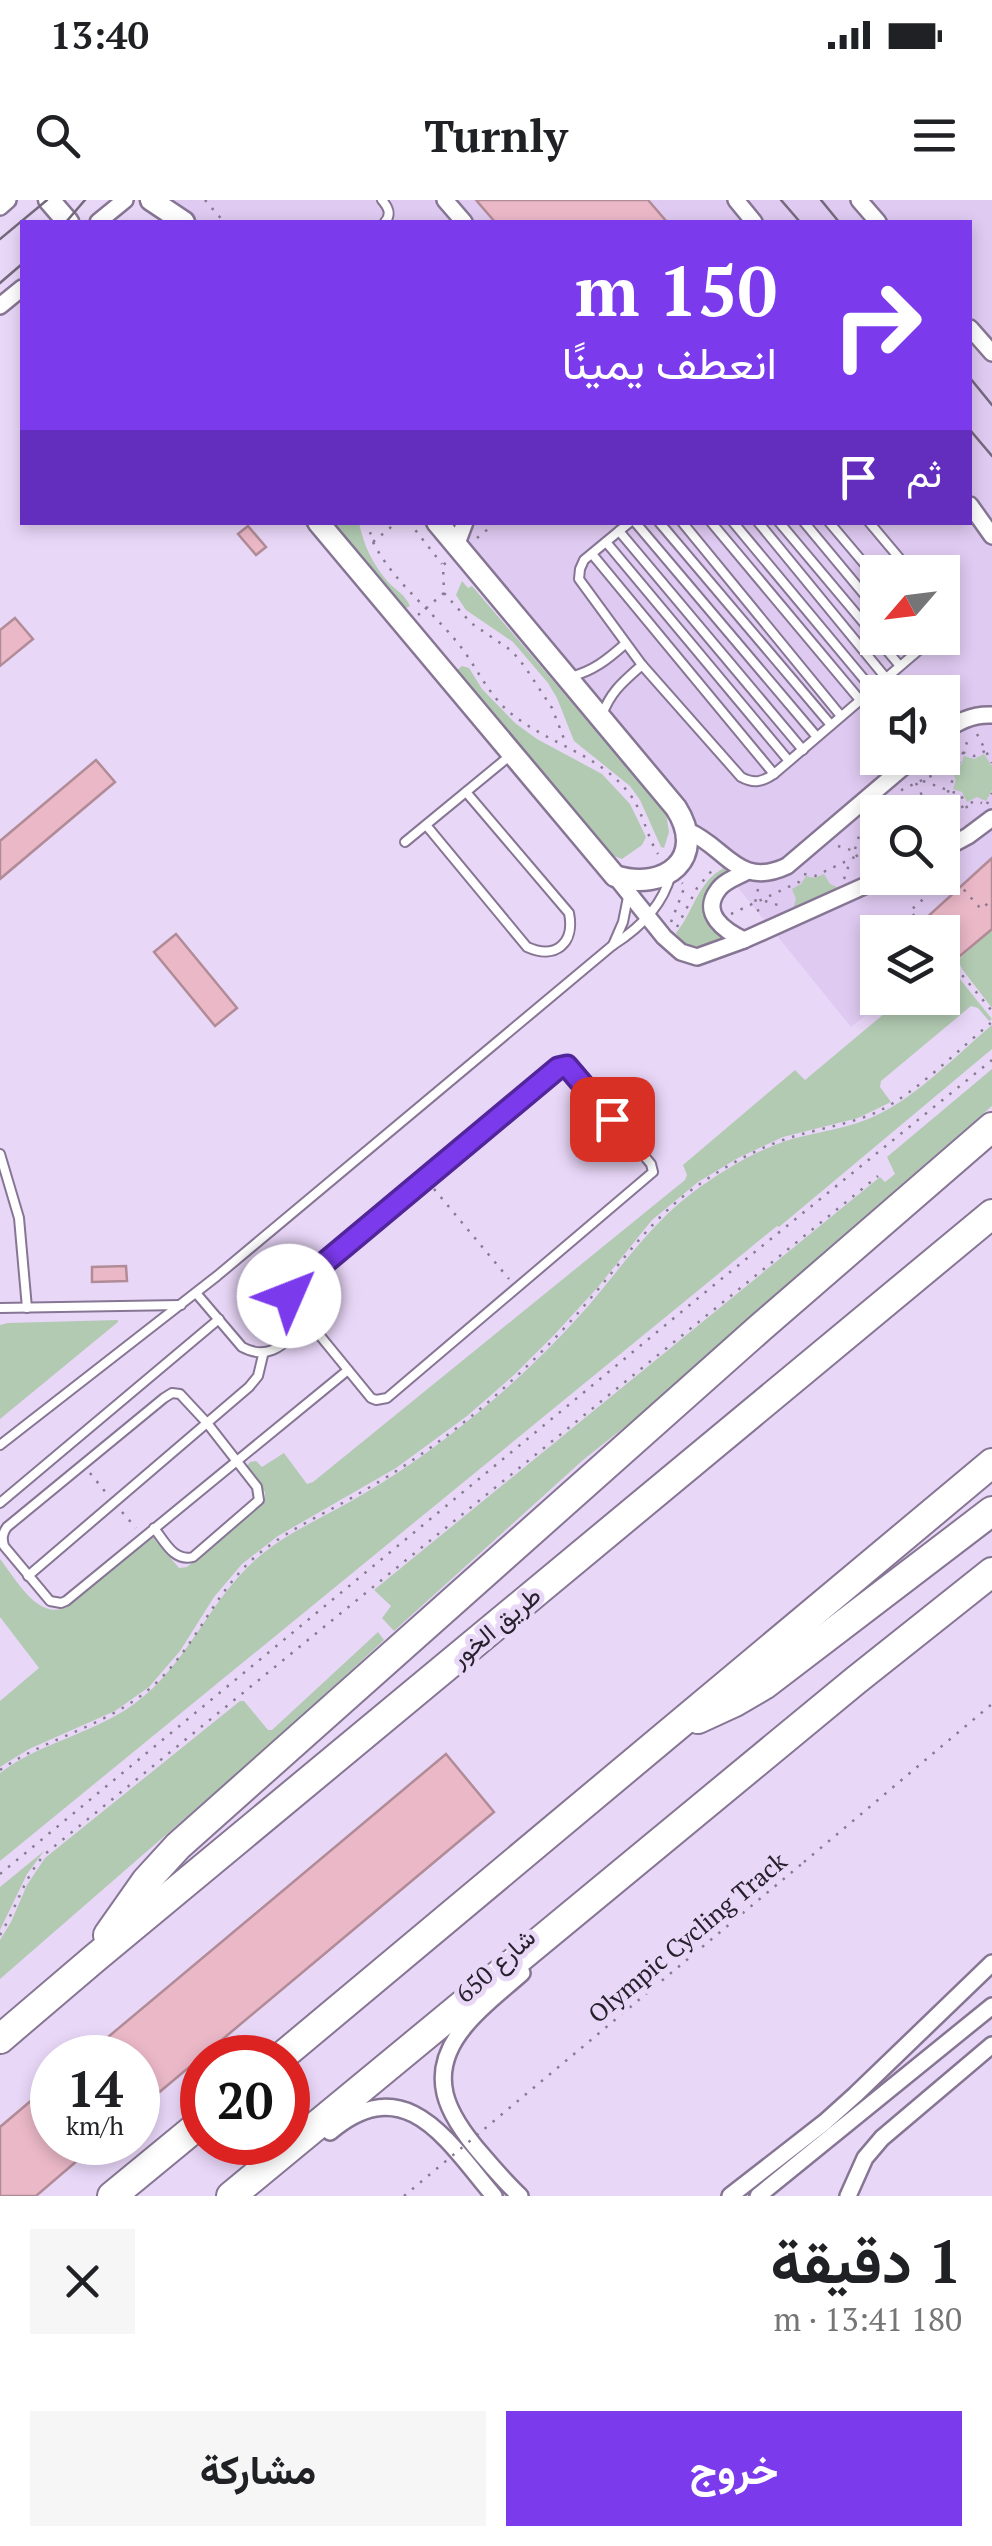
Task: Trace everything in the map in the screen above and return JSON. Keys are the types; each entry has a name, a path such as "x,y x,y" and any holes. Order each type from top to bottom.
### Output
{"highway":[{"path":"94,1958 118,1918 178,1846 992,1127"},
{"name":"طريق الخور","path":"0,2039 992,1214"},
{"path":"307,2035 992,1463"},
{"path":"673,1728 764,1685 992,1511"},
{"path":"231,2196 992,1572"},
{"path":"112,2196 180,2140"}],"street":[{"path":"0,207 8,200"},
{"path":"48,200 66,220"},
{"path":"100,220 124,200"},
{"path":"151,200 181,220"},
{"path":"176,200 192,220"},
{"path":"445,200 462,220"},
{"path":"736,200 752,220"},
{"path":"859,200 876,220"},
{"path":"0,306 20,291"},
{"path":"972,330 992,354"},
{"path":"972,508 992,536"},
{"path":"321,525 648,916 670,932 681,952 697,957 860,888"},
{"path":"439,525 676,808 688,831 685,853 672,870 643,882 622,884"},
{"path":"456,546 463,525"},
{"path":"960,725 977,714 992,715"},
{"path":"688,831 746,872 776,871 893,775"},
{"path":"960,840 977,830 990,810"},
{"path":"744,940 716,921 713,906 722,885 746,872"},
{"name":"شارع 650","path":"520,2196 462,2132 452,2115 443,2088 446,2058 467,2023 590,1916 612,1882"},
{"path":"730,2196 840,2108 992,1963"},
{"path":"758,2196 992,2006"},
{"path":"848,2196 865,2158 882,2138 992,2045"},
{"path":"242,2196 354,2114 388,2107 412,2112 435,2126 494,2196"}],"lane":[{"path":"628,525 584,560 580,579 642,665 741,777 751,782 763,781 860,700 714,525"},
{"path":"635,525 817,737"},
{"path":"663,525 831,725"},
{"path":"684,525 842,716"},
{"path":"736,525 860,675"},
{"path":"760,525 884,675"},
{"path":"782,525 900,666"},
{"path":"806,525 860,589"},
{"path":"832,525 860,558"},
{"path":"872,525 897,555"},
{"path":"620,531 802,750"},
{"path":"606,542 789,762"},
{"path":"592,554 774,774"},
{"path":"566,678 604,664 625,644"},
{"path":"890,675 913,655"},
{"path":"601,719 608,698 642,665"},
{"path":"405,842 512,754"},
{"path":"426,826 528,948 550,952 560,948 569,935 569,913 466,792"},
{"path":"0,1445 181,1305 631,934 664,896 672,870"},
{"path":"613,945 627,908 622,884"},
{"path":"562,1066 570,1070 653,1172 516,1288 382,1400 372,1398 289,1293 562,1066"},
{"path":"0,1154 18,1218 28,1308"},
{"path":"196,1292 242,1347 263,1354 309,1322"},
{"path":"0,1308 181,1305"},
{"path":"0,1503 219,1319"},
{"path":"28,1576 249,1387 258,1376 263,1354"},
{"path":"154,1528 181,1559 193,1557 259,1500 256,1488 236,1461 180,1394 172,1393 2,1534 4,1546 28,1576 50,1601 61,1604 154,1528 236,1461 348,1370"}],"path":[{"path":"205,200 222,220"},
{"path":"368,525 372,542 393,576 466,654 498,700 527,726 600,767 630,794 656,852 685,886 670,932"},
{"path":"372,542 393,525"},
{"path":"411,525 444,565"},
{"path":"444,594 472,623 512,651 525,667 552,708 566,745"},
{"path":"960,761 974,730 992,764"},
{"path":"960,750 974,756 992,748"},
{"path":"913,775 922,795"},
{"path":"898,795 933,775"},
{"path":"947,795 952,775"},
{"path":"921,781 961,795 977,830"},
{"path":"960,807 975,800 990,810 992,792"},
{"path":"856,853 860,835"},
{"path":"816,840 856,853 860,858"},
{"path":"716,921 799,882 803,874 814,876 860,852"},
{"path":"670,932 723,858"},
{"path":"826,871 831,882"},
{"path":"960,886 981,909 992,900"},
{"path":"913,915 910,911 928,895"},
{"path":"762,900 789,909"},
{"path":"960,973 992,1012"},
{"path":"0,1770 134,1702 187,1646 224,1588 242,1568 272,1543 398,1470 490,1400 570,1322 647,1230 687,1194 729,1165 760,1150 856,1121 896,1102 992,1022"},
{"path":"0,1874 992,1060"},
{"path":"0,1935 30,1872 46,1854 878,1176"},
{"path":"426,1178 516,1288"},
{"name":"Olympic Cycling Track","path":"404,2196 992,1704"}],"shaded area":[{"path":"171,200 992,200 992,914 960,926 960,915 860,915 860,1015 866,1015 851,1027 438,525 972,525 972,220 187,220"}],"green space":[{"path":"335,525 360,525 373,561 410,606 404,609"},
{"path":"462,581 468,588 472,586 666,813 669,832 664,848 630,786 574,741 548,683 513,642 466,610 456,595"},
{"path":"462,666 469,668 482,689 515,723 602,774 630,804 646,837 642,845 622,859 611,855 457,673"},
{"path":"984,754 992,766 992,790 986,801 977,797 967,802 962,792 953,789 954,775 960,775 964,756 974,759"},
{"path":"724,868 726,871 712,888 707,905 711,922 725,939 691,946 676,933 702,888"},
{"path":"824,874 830,884 839,888 793,909 796,899 792,889 806,876"},
{"path":"992,929 992,1008 962,969 960,958"},
{"path":"960,979 992,1019 989,1021 971,1006 881,1081 880,1087 891,1102 858,1118 783,1137 698,1182 652,1220 555,1334 467,1416 396,1468 278,1536 242,1564 214,1597 180,1651 149,1687 115,1711 29,1749 0,1767 0,1701 39,1668 0,1617 0,1559 29,1596 47,1609 57,1610 68,1606 151,1535 179,1568 187,1567 265,1502 265,1492 247,1470 250,1462 256,1461 262,1467 284,1453 307,1484 313,1482 685,1180 683,1165 795,1070 805,1080 883,1015 960,1015"},
{"path":"992,1025 992,1049 0,1861 0,1773 32,1753 102,1723 134,1704 170,1670 227,1591 261,1555 400,1471 483,1408 557,1339 650,1231 692,1193 765,1149 858,1123 894,1106"},
{"path":"992,1069 992,1106 646,1410 583,1460 394,1631 382,1618 391,1606 374,1590 880,1177 885,1182 895,1174 887,1157"},
{"path":"118,1322 0,1419 0,1325"},
{"path":"378,1632 384,1640 283,1733 0,1979 0,1940 45,1858 240,1701 272,1730"},
{"path":"44,1851 27,1874 0,1930 0,1887"}],"building":[{"path":"476,200 648,200 665,220 493,220"},
{"path":"248,526 266,547 256,555 238,534"},
{"path":"15,618 33,639 0,666 0,630"},
{"path":"96,760 115,782 0,879 0,841"},
{"path":"992,858 992,929 960,956 960,915 930,915 951,895 960,895 960,887"},
{"path":"176,934 237,1008 215,1026 154,952"},
{"path":"126,1266 127,1281 92,1282 92,1267"},
{"path":"446,1754 494,1812 228,2035 180,2035 180,2075 160,2092 160,2035 110,2035"},
{"path":"30,2102 30,2165 72,2165 36,2196 0,2196 0,2127"}],"tram line":[{"path":"23,220 47,200"},
{"path":"68,220 85,200"},
{"path":"781,200 798,220"},
{"path":"821,200 837,220"},
{"path":"0,239 20,222"},
{"path":"0,283 20,266"},
{"path":"972,380 992,405"},
{"path":"972,432 992,456"}],"route":[{"path":"289,1296 558,1068 567,1066 612,1119"}]}
